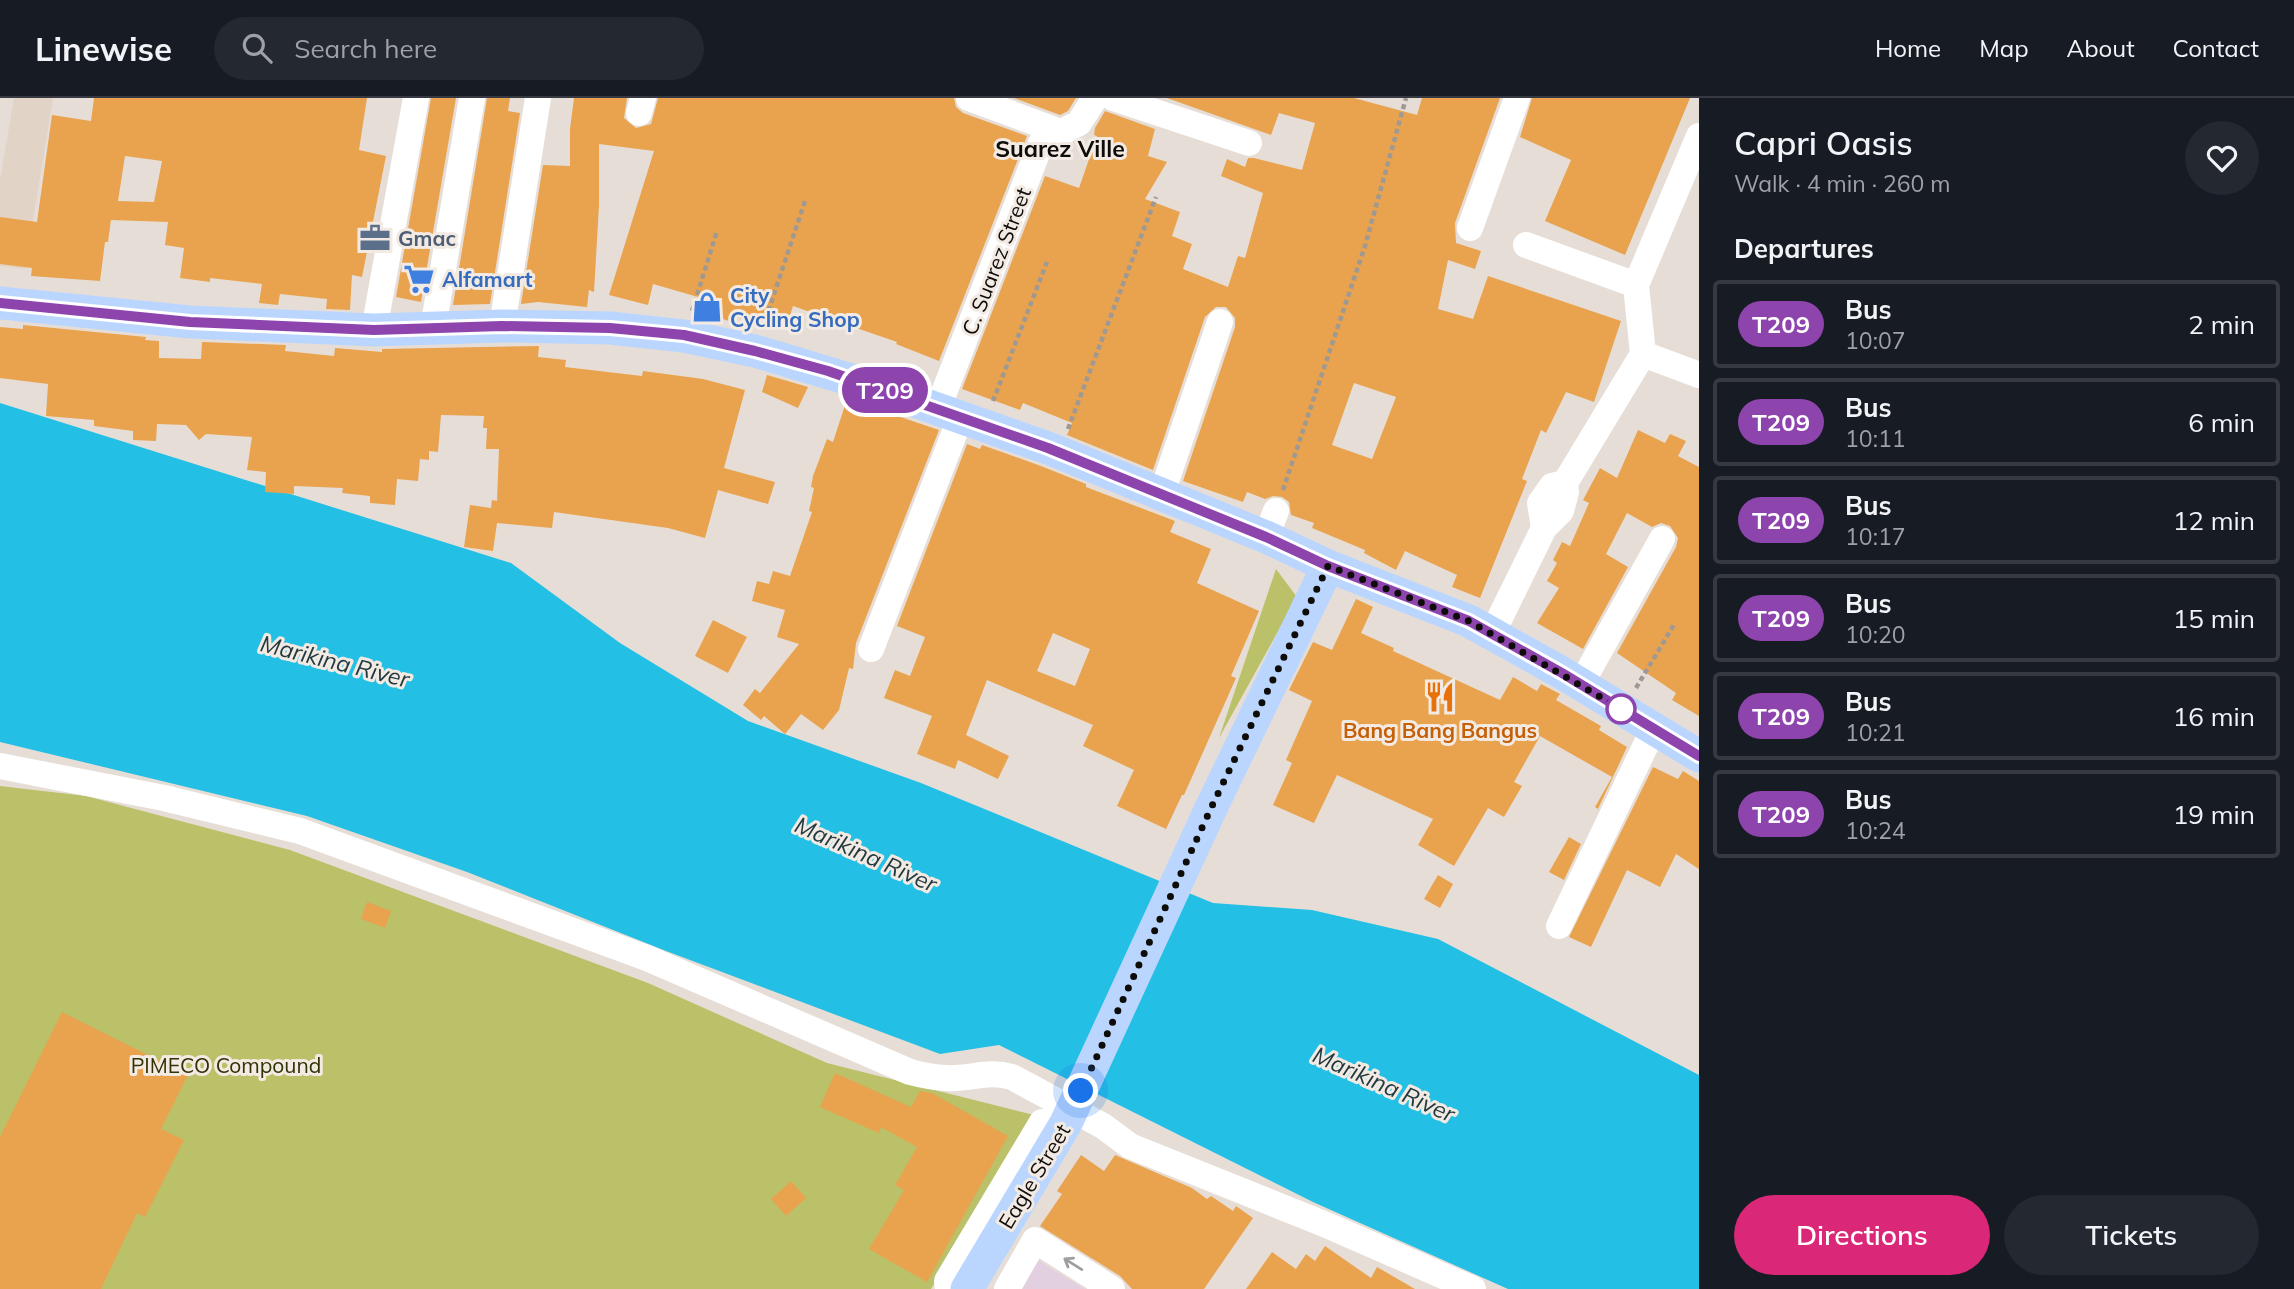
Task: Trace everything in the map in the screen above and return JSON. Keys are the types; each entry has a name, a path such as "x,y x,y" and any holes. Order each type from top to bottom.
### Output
{"main road":[{"path":"0,303 190,322 374,330 502,326 610,328 684,335 755,351 828,371 961,416 1161,496 1271,524 1328,566 1469,621 1581,684 1699,756"},
{"name":"Eagle Street","path":"967,1289 1212,806 1328,566"}],"street":[{"path":"374,330 416,98"},
{"path":"433,328 471,98"},
{"path":"502,326 538,98"},
{"name":"C. Suarez Street","path":"871,649 961,416 1041,143 1052,135 1063,134 1079,123 1095,98"},
{"path":"1113,98 1249,143"},
{"path":"1470,228 1517,98"},
{"path":"973,99 1063,134"},
{"path":"1492,634 1544,528 1540,503 1552,486 1565,483 1643,354 1636,285 1699,136"},
{"path":"1526,245 1636,285"},
{"path":"1161,496 1220,321"},
{"path":"1643,354 1699,374"},
{"path":"1581,684 1662,539"},
{"path":"1559,926 1654,728"},
{"path":"0,766 150,795 300,831 647,958 910,1072 933,1078 958,1078 980,1073 997,1073 1012,1077 1103,1126 1130,1146 1329,1226 1473,1289"},
{"path":"948,1289 947,1281 1054,1122"},
{"path":"1007,1289 1035,1240 1112,1289"}],"path":[{"path":"1271,524 1365,246 1406,98"},
{"path":"1059,453 1156,197"},
{"path":"755,351 806,198"},
{"path":"684,335 718,231"},
{"path":"961,416 1047,262"},
{"path":"1623,710 1675,623"}],"shaded area":[{"path":"14,98 53,98 25,269 0,266 0,180"},
{"path":"1036,1259 1085,1289 1015,1289"}],"green space":[{"path":"1276,569 1297,597 1219,738"},
{"name":"PIMECO Compound","path":"0,786 86,796 290,850 648,983 827,1063 1034,1115 931,1289 0,1289"}],"water":[{"name":"Marikina River","path":"0,403 511,563 620,643 748,721 921,783 1213,903 1312,910 1438,939 1699,1075 1699,1289 1508,1289 1313,1202 999,1045 940,1054 666,951 467,872 307,816 0,742"}],"building":[{"path":"94,98 367,98 359,150 386,156 362,277 352,275 350,310 326,309 327,299 280,294 278,305 259,303 262,284 210,278 210,282 180,278 184,248 165,245 168,222 111,220 100,281 31,276 32,268 0,264 0,217 37,222 52,115 91,121","holes":["125,156 162,161 154,202 118,201"]},
{"path":"431,98 456,98 421,302 396,297"},
{"path":"487,98 510,98 508,111 520,113 490,304 453,305"},
{"path":"574,98 627,98 624,118 636,128 651,124 658,98 954,98 956,107 963,113 1027,136 939,361 896,344 897,342 793,306 787,325 764,317 761,326 734,316 732,322 701,312 705,299 653,284 648,305 609,295 654,151 599,144 594,292 589,290 587,307 538,302 521,304 543,165 570,166 570,129"},
{"path":"1014,98 1076,98 1068,111 1060,115"},
{"path":"1167,98 1354,98 1417,115 1422,98 1500,98 1455,223 1456,243 1481,251 1475,269 1448,260 1438,309 1473,319 1488,276 1621,321 1594,402 1566,392 1546,433 1541,430 1522,479 1527,481 1480,598 1452,587 1457,575 1405,551 1396,570 1364,553 1365,550 1312,528 1314,523 1291,515 1289,502 1282,497 1265,499 1247,492 1243,502 1183,481 1235,327 1235,318 1226,307 1216,307 1205,317 1153,470 1067,435 1072,423 1023,403 1020,410 962,389 1045,176 1079,188 1097,136 1094,135 1095,128 1105,111 1155,129 1148,156 1167,162 1145,199 1180,212 1172,236 1192,244 1183,269 1228,287 1238,256 1245,258 1263,193 1221,176 1227,159 1245,167 1248,158 1254,158 1302,170 1315,123 1279,113 1271,135","holes":["1354,383 1396,397 1372,459 1332,445"]},
{"path":"1532,98 1690,98 1625,255 1545,221 1571,160 1520,137"},
{"path":"23,325 146,337 145,340 159,341 159,358 201,359 202,342 286,345 285,351 334,356 335,348 382,352 382,349 539,346 538,357 566,360 565,367 642,376 643,371 703,379 745,390 724,468 775,482 768,504 718,490 705,538 668,528 554,512 552,528 497,523 493,551 464,547 470,505 491,508 492,500 497,501 499,449 486,449 487,428 483,428 484,416 441,415 438,452 429,451 429,460 420,459 418,481 397,479 395,505 370,503 370,496 342,493 343,488 294,486 294,494 265,492 266,472 247,470 252,437 206,434 199,440 186,425 157,424 156,441 133,440 133,431 94,426 94,420 46,416 48,384 0,378 0,327 23,329"},
{"path":"767,375 808,387 798,408 762,392"},
{"path":"847,399 939,430 856,643 853,669 849,668 839,710 823,730 801,714 785,734 764,716 761,720 743,705 755,689 760,693 799,644 777,637 785,610 752,601 757,581 769,584 773,571 790,576 812,512 809,511 814,488 811,487 813,476 827,439 833,442"},
{"path":"1638,430 1665,443 1670,434 1686,441 1678,456 1699,467 1699,716 1672,700 1676,693 1617,653 1676,547 1678,538 1670,526 1661,523 1652,527 1627,513 1606,554 1628,567 1583,649 1537,623 1559,588 1547,581 1557,563 1553,560 1562,542 1570,546 1589,503 1583,500 1600,468 1617,478"},
{"path":"967,444 980,449 982,445 1041,466 1086,484 1086,487 1175,521 1170,532 1211,549 1197,583 1259,611 1231,676 1236,678 1166,829 1117,806 1134,770 1083,746 1093,725 987,680 966,735 1009,756 998,779 958,760 955,769 917,754 932,716 884,698 895,670 910,676 925,637 897,626","holes":["1053,633 1090,649 1075,686 1037,671"]},
{"path":"1356,599 1373,607 1361,633 1394,648 1393,651 1500,700 1513,677 1537,691 1541,684 1560,694 1556,700 1601,726 1599,730 1627,747 1598,809 1595,807 1612,777 1540,736 1514,782 1522,786 1504,817 1488,808 1454,866 1418,845 1433,819 1337,775 1314,823 1273,805 1292,763 1286,760 1312,701 1289,690 1313,642 1332,650"},
{"path":"713,620 747,637 728,673 695,656"},
{"path":"1653,767 1678,779 1683,771 1699,781 1699,869 1676,854 1660,887 1627,870 1591,947 1569,937"},
{"path":"1569,837 1581,844 1564,880 1549,872"},
{"path":"1438,875 1453,884 1440,908 1424,899"},
{"path":"367,902 391,911 385,928 361,919"},
{"path":"62,1012 188,1075 161,1129 184,1140 145,1217 137,1213 101,1289 0,1289 0,1137"},
{"path":"835,1073 911,1107 920,1091 932,1093 1008,1136 927,1282 869,1249 904,1190 895,1185 917,1147 881,1127 879,1133 820,1107"},
{"path":"1081,1155 1104,1171 1115,1155 1192,1188 1207,1199 1211,1196 1233,1211 1236,1206 1253,1218 1204,1289 1132,1289 1120,1276 1040,1226 1062,1194 1057,1191"},
{"path":"791,1181 806,1198 786,1216 771,1199"},
{"path":"1325,1246 1371,1278 1377,1267 1415,1289 1246,1289 1272,1252 1296,1269 1306,1254 1315,1261"}],"bus line":[{"name":"T209","path":"0,303 190,322 374,330 502,326 610,328 684,335 755,351 828,371 1048,448 1266,537 1328,566 1469,621 1562,673 1699,756"}],"place":[{"name":"Gmac","path":"375,238"},
{"name":"Alfamart","path":"419,279"},
{"name":"City Cycling Shop","path":"707,307"},
{"name":"Bang Bang Bangus","path":"1440,697"}],"district":[{"name":"Suarez Ville","path":"1060,148"}],"route":[{"path":"1081,1091 1212,806 1328,566 1469,621 1623,710 1621,709"}]}
